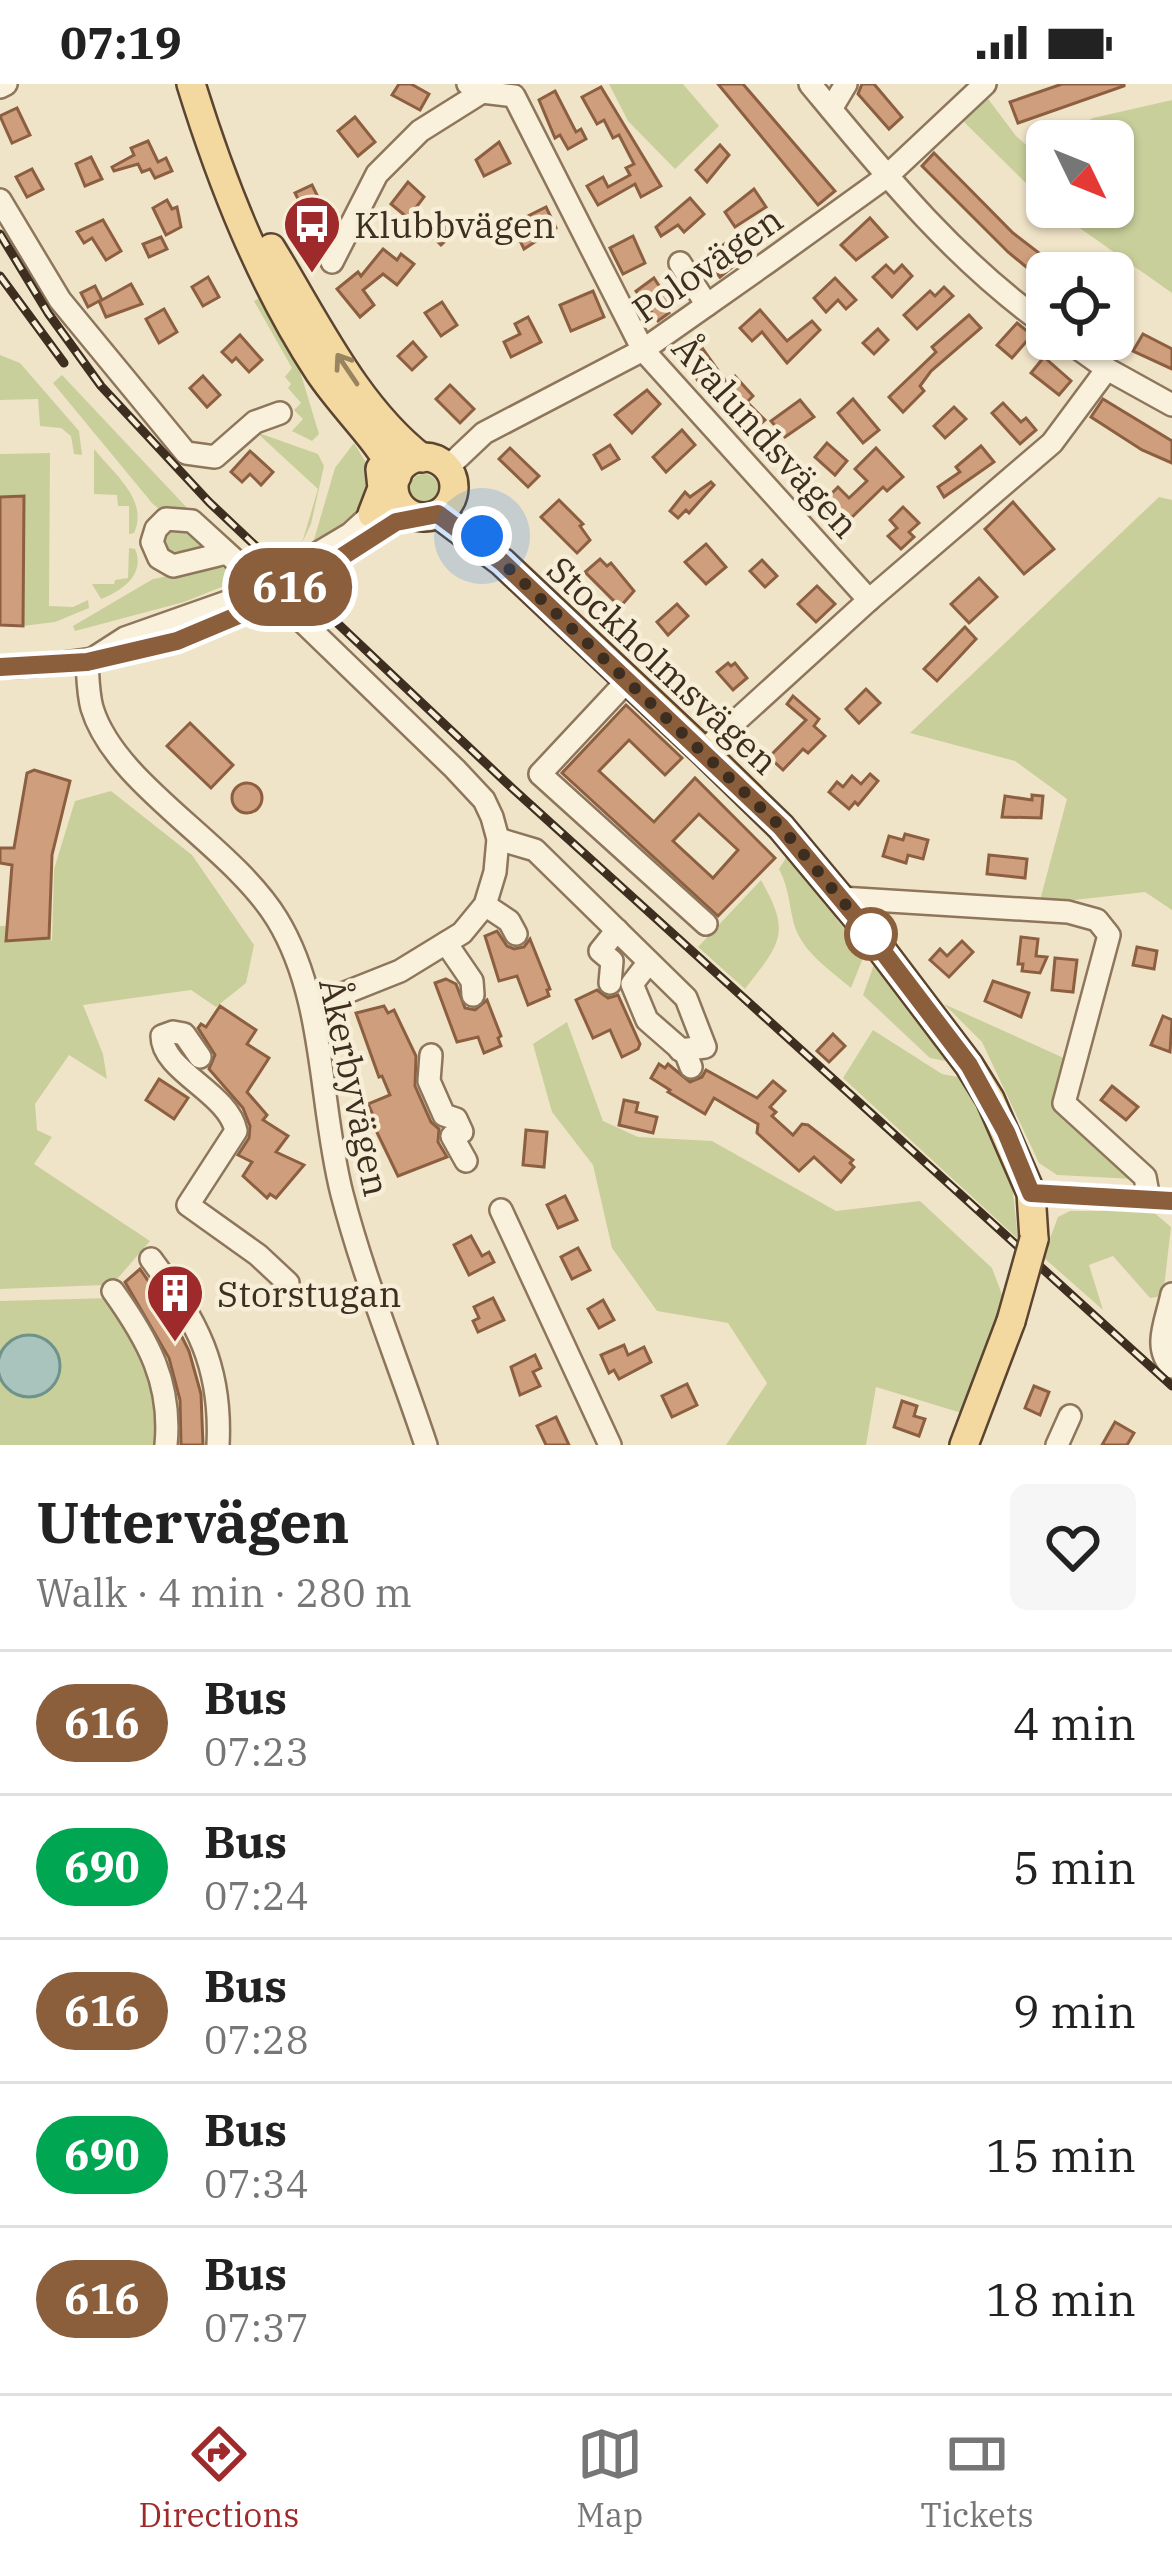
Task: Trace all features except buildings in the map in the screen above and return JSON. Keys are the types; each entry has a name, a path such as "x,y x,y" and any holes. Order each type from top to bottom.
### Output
{"main road":[{"path":"191,84 236,217 316,368 382,449 401,507 435,509 452,476 396,437 270,246 244,189 208,84"},
{"path":"338,398 381,469 382,488 372,514"},
{"path":"396,484 402,466 434,463"},
{"name":"Stockholmsvägen","path":"435,509 502,562 781,827 969,1065 1006,1132 1031,1193 1034,1239 1011,1321 964,1445"}],"street":[{"path":"810,84 941,237 1026,311"},
{"path":"831,110 846,84"},
{"name":"Polovägen","path":"434,463 643,350 886,177 986,84"},
{"path":"332,262 377,174 420,131 475,88"},
{"name":"Åvalundsvägen","path":"475,88 519,90 643,350 869,600"},
{"path":"0,200 59,300 187,453 215,457 255,422 280,413"},
{"path":"680,263 707,305"},
{"path":"1094,360 1172,405"},
{"path":"703,751 1052,443 1107,369"},
{"path":"309,568 372,514 396,484"},
{"path":"0,667 87,662 125,638 235,608 396,522 435,509"},
{"path":"226,553 484,800 498,839 485,905 462,933 400,971 311,1006"},
{"name":"Åkerbyvägen","path":"87,662 91,705 121,762 237,869 278,921 311,1006 340,1189 356,1249 426,1445"},
{"path":"627,681 540,774 706,925"},
{"path":"498,839 535,850 686,998 705,1047 685,1059 647,1020 632,984 649,962"},
{"path":"841,898 1068,912 1096,920 1109,934 1064,1103 1144,1178 1149,1199"},
{"path":"485,905 509,921 516,934"},
{"path":"617,930 600,951 611,972 634,980"},
{"path":"446,943 472,981 472,994"},
{"path":"200,1057 184,1034 162,1036 166,1052 222,1106 234,1120 236,1131 188,1205 258,1255 288,1283"},
{"path":"431,1054 429,1081 443,1115 455,1119 462,1132 452,1136 466,1161"},
{"path":"1031,1193 1172,1201"},
{"path":"501,1210 610,1445"},
{"path":"151,1259 190,1312 208,1352 218,1388 218,1445"},
{"path":"113,1291 157,1361 169,1414 166,1445"},
{"path":"1172,1294 1161,1346 1162,1357 1172,1367"},
{"path":"1057,1445 1070,1415"}],"green space":[{"path":"609,84 683,84 719,126 675,169 628,121"},
{"path":"986,96 1026,145 1026,183 960,118"},
{"path":"1172,100 1172,293 1134,266 1134,252 1114,252 1080,228 1134,228 1134,120 1089,120"},
{"path":"261,297 296,358 319,434 312,441 292,431 303,419 294,410 301,403 285,377 292,368 254,301"},
{"path":"0,355 20,363 79,431 82,455 74,454 71,436 61,428 40,426 38,399 0,400"},
{"path":"62,375 190,511 160,510 152,503 53,383"},
{"path":"256,432 318,454 324,466 311,524 302,543 318,489"},
{"path":"354,443 373,474 370,486 352,516 313,543 335,468"},
{"path":"94,449 133,499 137,509 134,533 129,534 129,506 118,506 117,495 94,494"},
{"path":"50,453 49,606 73,607 88,600 89,608 55,622 23,626 24,497 0,497 0,454"},
{"path":"424,474 434,478 438,488 434,498 424,502 414,498 410,488 414,478"},
{"path":"1159,497 1172,500 1172,910 1145,892 1039,904 1067,799 1015,761 910,733"},
{"path":"181,529 202,542 201,551 170,552 163,545 171,530"},
{"path":"129,548 135,549 138,558 135,574 101,599 92,584 114,584 128,578"},
{"path":"225,568 239,580 184,602 75,631 73,626 153,579"},
{"path":"111,791 192,855 254,945 246,983 216,1007 191,990 83,1005 103,1054 107,1079 69,1055 35,1104 37,1130 52,1137 34,1164 150,1241 118,1278 104,1285 0,1289 0,926 7,926 7,941 52,941 54,869 75,801"},
{"path":"789,853 829,898 837,920 865,953 851,988 818,960 798,934 779,869"},
{"path":"761,880 776,913 778,938 745,989 698,947"},
{"path":"875,962 955,1063 930,1058 863,995"},
{"path":"944,1004 1066,1059 1062,1113 1134,1179 1057,1175 1039,1163 982,1042"},
{"path":"567,1022 603,1121 638,1137 712,1141 836,1211 920,1201 992,1268 1004,1300 965,1414 876,1387 866,1445 726,1445 767,1383 728,1323 657,1311 612,1248 593,1165 552,1112 533,1044"},
{"path":"873,1030 942,1074 963,1078 1011,1174 1018,1239 843,1078"},
{"path":"1070,1211 1152,1211 1171,1227 1163,1296 1150,1298 1113,1256 1089,1265 1103,1310 1043,1257 1058,1217"},
{"path":"111,1298 149,1367 161,1445 0,1445 0,1301"}],"water":[{"path":"17,1337 41,1337 58,1354 58,1378 41,1395 17,1395 0,1378 0,1354"}],"railway":[{"path":"0,234 48,313 101,386 209,502 512,788 1172,1386"},
{"path":"0,276 64,363"}],"bus line":[{"name":"616","path":"0,667 87,662 177,641 239,615 315,574 396,522 438,514 502,562 781,827 969,1065 1006,1132 1031,1193 1172,1201"}],"place":[{"name":"Klubbvägen","path":"312,275"},
{"name":"Storstugan","path":"175,1344"}],"route":[{"path":"482,536 502,562 781,827 875,940 871,934"}]}
